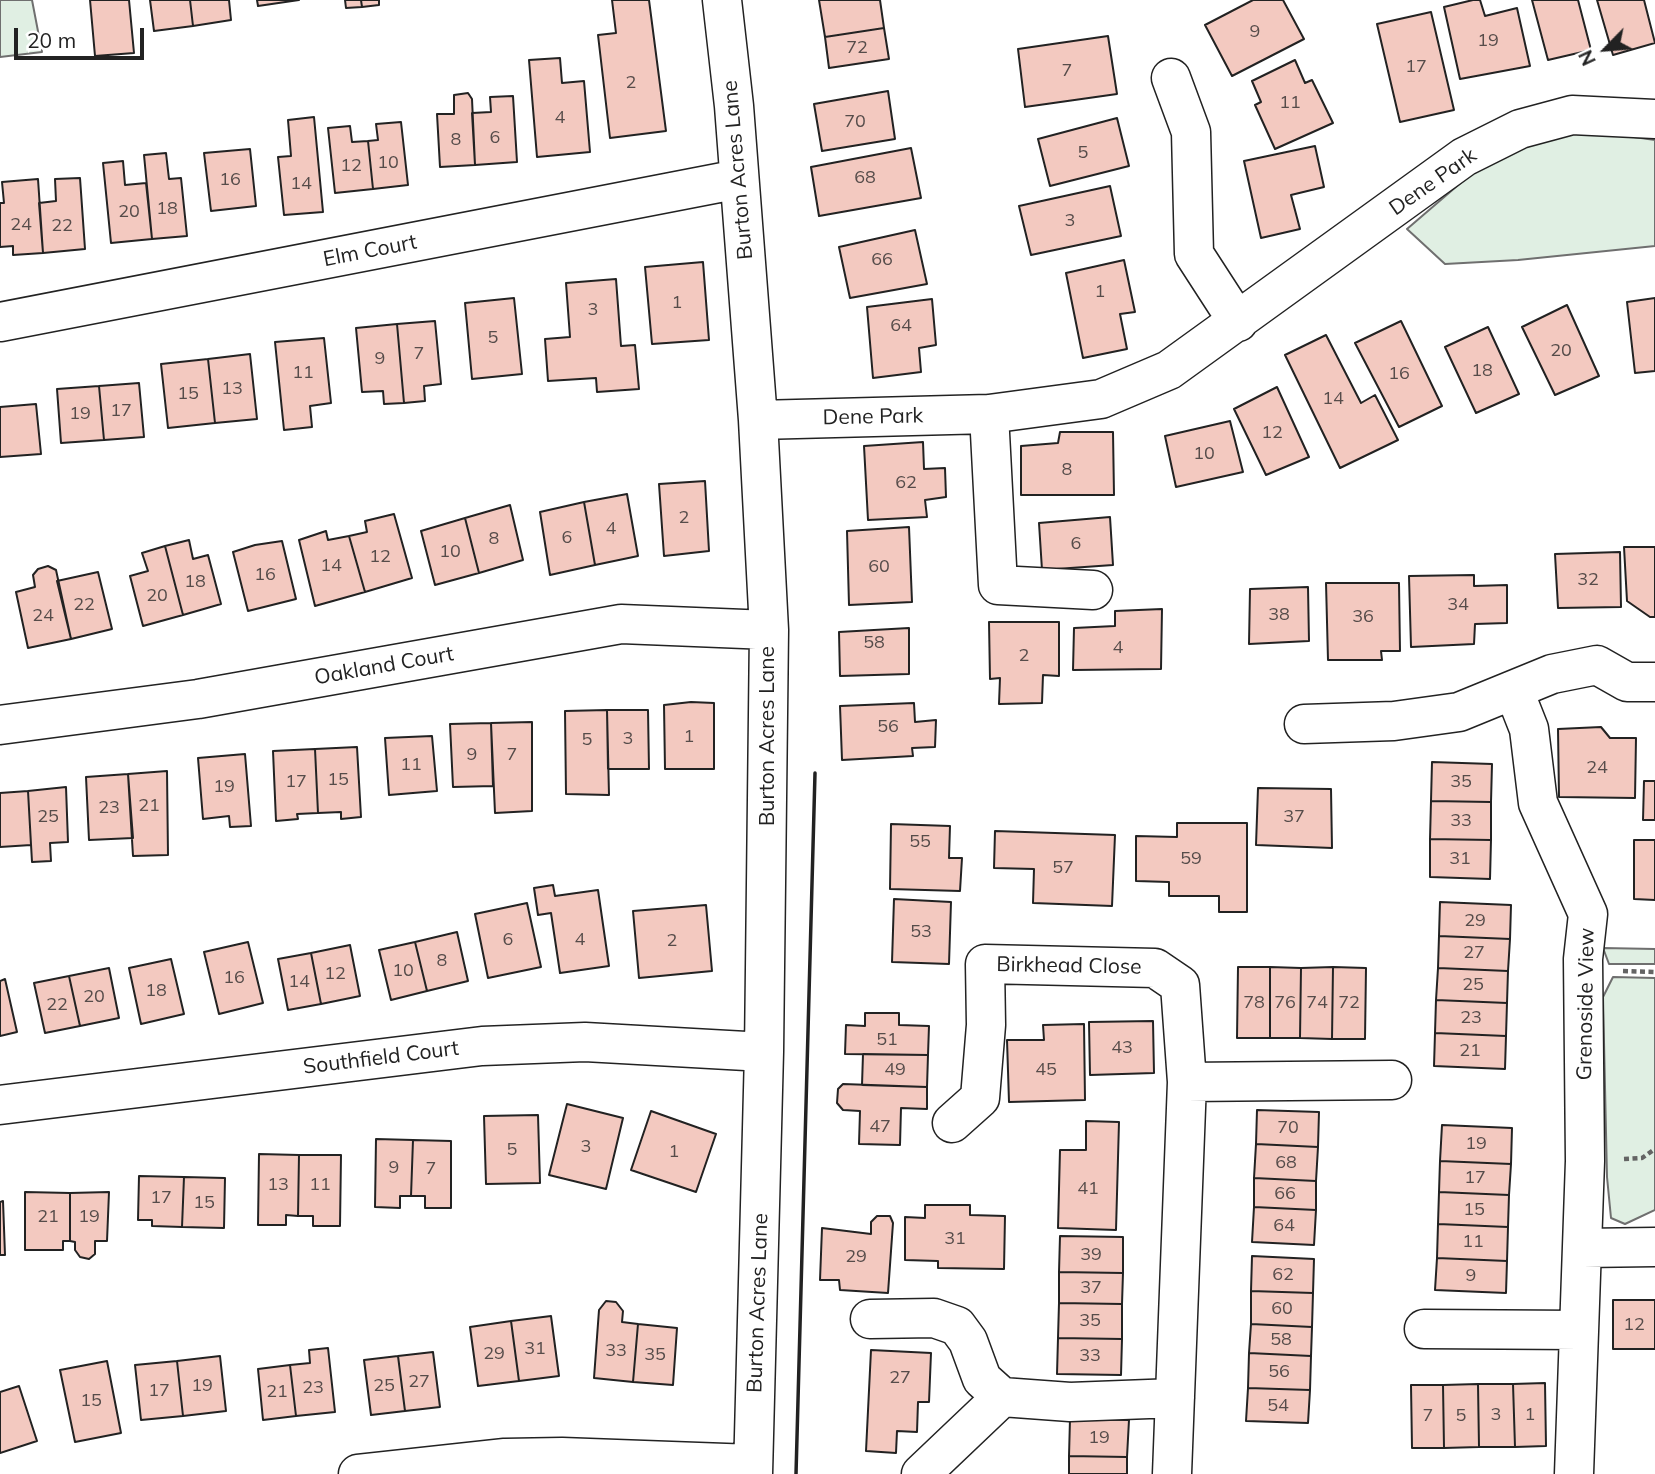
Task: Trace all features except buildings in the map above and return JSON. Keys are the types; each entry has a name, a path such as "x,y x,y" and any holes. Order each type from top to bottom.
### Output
{"street":[{"name":"Burton Acres Lane","path":"722,0 758,419 769,630 764,1052 753,1469"},
{"path":"1171,78 1191,132 1194,254 1238,322"},
{"name":"Dene Park","path":"758,419 989,414 1101,399 1169,370 1464,157 1520,129 1572,115 1655,119"},
{"name":"Elm Court","path":"0,323 739,179"},
{"path":"989,414 998,585 1094,590"},
{"name":"Oakland Court","path":"0,725 198,699 621,624 769,630"},
{"path":"1304,724 1394,721 1459,712 1552,674 1597,665 1627,682 1655,682"},
{"name":"Grenoside View","path":"1514,691 1529,729 1538,803 1588,914 1583,959 1585,1161 1574,1474"},
{"name":"Birkhead Close","path":"952,1123 980,1098 986,1025 985,964 1155,968 1180,985 1187,1082 1172,1474"},
{"name":"Southfield Court","path":"0,1105 482,1046 585,1042 764,1052"},
{"path":"1187,1082 1392,1080"},
{"path":"1583,1248 1655,1247"},
{"path":"870,1319 934,1318 957,1326 968,1340 982,1379 1002,1397 1070,1402 1175,1398"},
{"path":"1424,1329 1579,1330"},
{"path":"921,1474 1002,1397"},
{"path":"358,1474 516,1458 562,1457 753,1469"}],"green space":[{"path":"0,0 32,0 42,52 0,57"},
{"path":"1584,130 1655,140 1655,246 1518,260 1445,264 1407,229 1471,174 1535,137"},
{"path":"1603,948 1655,949 1655,964 1609,964"},
{"path":"1613,977 1655,978 1655,1210 1625,1224 1611,1218 1607,1177 1603,997"}],"wall":[{"path":"796,1474 815,773"}]}
